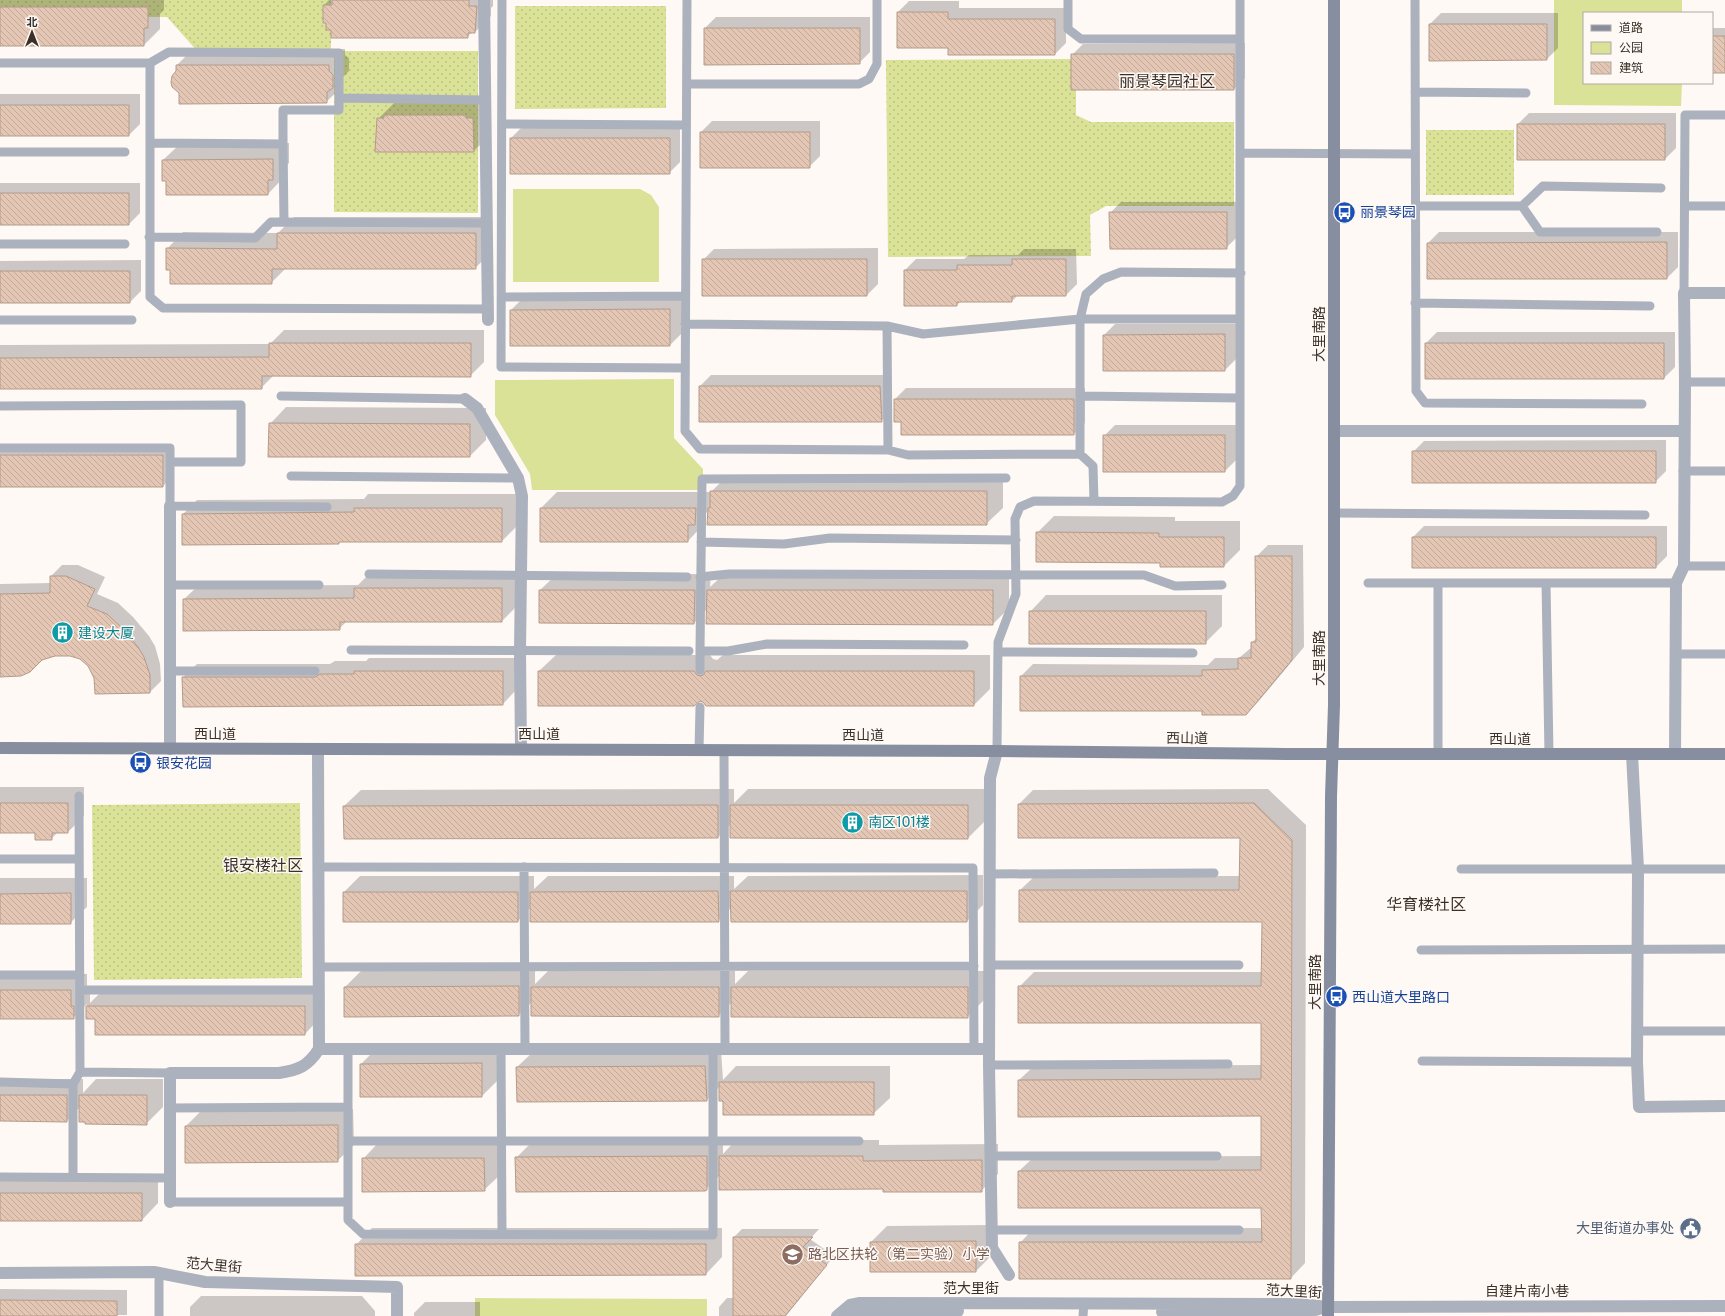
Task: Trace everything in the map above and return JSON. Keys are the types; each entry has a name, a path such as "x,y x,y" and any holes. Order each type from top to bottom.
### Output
{"street":[{"path":"484,0 488,315"},
{"name":"大里南路","path":"1328,1312 1332,754 1334,705 1334,0"},
{"path":"1675,754 1676,583 1684,566 1684,293 1725,293"},
{"path":"465,399 477,408 518,478 522,496 520,651 521,749"},
{"path":"1334,431 1684,431"},
{"path":"170,506 170,748"},
{"name":"西山道","path":"0,748 997,750 1332,754 1725,754"},
{"path":"170,1202 170,1073 279,1073 294,1071 310,1062 319,1049 318,749"},
{"path":"997,750 990,778 989,1064 991,1230 992,1248 1009,1275"},
{"path":"1632,754 1638,869 1637,1062 1639,1106 1725,1106"},
{"path":"319,1049 989,1049"},
{"name":"范大里街","path":"0,1273 154,1272 205,1282 397,1288 397,1316"},
{"name":"范大里街","path":"0,1280 158,1280 205,1288 391,1294 391,1316"},
{"name":"范大里街","path":"837,1316 850,1305 860,1303 1083,1310"},
{"name":"范大里街","path":"852,1316 856,1313 867,1312 1083,1310 1300,1304 1328,1312"},
{"name":"自建片南小巷","path":"1328,1312 1725,1306"}],"lane":[{"path":"502,0 501,367 685,368"},
{"path":"687,0 684,430 700,449 888,450 908,455 1080,454 1093,466 1094,501"},
{"path":"687,84 859,84 869,78 877,64 878,0"},
{"path":"1068,0 1068,29 1081,39 1240,39"},
{"path":"997,750 998,642 1016,594 1015,519 1020,507 1034,501 1222,502 1233,496 1240,486 1240,0"},
{"path":"1415,0 1416,391 1425,403 1642,404"},
{"path":"0,63 150,63 169,52 339,53 339,110 283,110 284,222"},
{"path":"150,63 150,297 163,308 488,315"},
{"path":"1415,92 1526,93"},
{"path":"339,98 486,100"},
{"path":"1684,293 1685,114 1725,115"},
{"path":"502,124 686,125"},
{"path":"150,144 283,144"},
{"path":"0,152 124,152"},
{"path":"1240,153 1415,154"},
{"path":"1415,206 1522,206 1543,186 1661,188"},
{"path":"1522,206 1540,232 1657,232"},
{"path":"1685,206 1725,206"},
{"path":"149,236 256,238 271,222 487,224"},
{"path":"0,244 125,244"},
{"path":"1080,454 1080,319 1086,294 1103,279 1121,272 1241,272"},
{"path":"502,297 685,296"},
{"path":"1415,303 1650,306"},
{"path":"685,324 887,326 922,334 1080,319 1240,319"},
{"path":"0,320 132,320"},
{"path":"887,326 888,450"},
{"path":"1685,382 1725,382"},
{"path":"281,396 465,399"},
{"path":"1080,396 1240,398"},
{"path":"0,406 242,405 242,462 170,462"},
{"path":"0,448 170,448 170,506 327,507"},
{"path":"1684,471 1725,471"},
{"path":"292,476 518,478"},
{"path":"700,670 702,479 1006,478"},
{"path":"1333,513 1645,515"},
{"path":"701,542 784,544 830,538 1016,540"},
{"path":"1684,566 1725,566"},
{"path":"369,574 687,577"},
{"path":"700,577 729,574 1144,575 1175,586 1222,585"},
{"path":"1368,583 1676,583"},
{"path":"1438,583 1438,754"},
{"path":"1546,583 1549,754"},
{"path":"170,585 319,585"},
{"path":"700,651 728,651 768,644 964,645"},
{"path":"351,650 689,651"},
{"path":"998,652 1193,653"},
{"path":"1676,654 1725,654"},
{"path":"170,671 314,670"},
{"path":"700,706 700,750"},
{"path":"348,1049 348,1220 363,1234 713,1235 713,1141 725,967 726,867 724,750"},
{"path":"73,1177 73,1084 80,1072 79,796"},
{"path":"0,859 79,859"},
{"path":"319,866 973,868 974,1049"},
{"path":"524,867 525,1049"},
{"path":"1461,869 1725,869"},
{"path":"989,874 1214,873"},
{"path":"1421,950 1725,949"},
{"path":"989,965 1239,965"},
{"path":"319,967 974,966"},
{"path":"0,974 80,976"},
{"path":"80,990 319,990"},
{"path":"1638,1031 1725,1031"},
{"path":"501,1049 502,1234"},
{"path":"1422,1061 1637,1062"},
{"path":"989,1064 1228,1064"},
{"path":"80,1072 170,1073"},
{"path":"0,1082 73,1084"},
{"path":"170,1108 348,1107"},
{"path":"348,1141 859,1141"},
{"path":"990,1156 1217,1156"},
{"path":"0,1178 170,1178"},
{"path":"170,1202 348,1202"},
{"path":"991,1230 1239,1230"},
{"path":"158,1280 159,1316"}],"green space":[{"path":"0,0 331,0 331,53 198,52 167,17 0,16"},
{"path":"1554,0 1682,0 1682,12 1583,12 1583,84 1682,84 1681,106 1554,105"},
{"path":"515,6 666,6 666,108 515,109"},
{"path":"334,51 478,51 478,213 334,212"},
{"path":"1076,59 1076,115 1091,122 1234,122 1234,206 1106,206 1090,215 1091,256 888,257 886,60"},
{"path":"1426,130 1514,130 1514,195 1426,195"},
{"path":"513,189 640,189 651,195 659,207 659,282 513,282"},
{"path":"674,379 674,438 703,469 703,490 532,490 530,474 495,415 495,380"},
{"path":"300,803 302,978 94,980 92,805"},
{"path":"475,1298 707,1299 707,1316 475,1316"}],"building":[{"path":"332,0 469,0 469,6 477,6 475,33 468,33 468,38 331,38 331,30 326,30 326,23 323,23 323,5 332,5"},
{"path":"0,7 148,7 148,28 144,28 144,46 0,46"},
{"path":"897,12 948,12 948,19 1055,19 1055,55 948,55 948,48 897,48"},
{"path":"1429,24 1547,24 1547,60 1429,61"},
{"path":"704,28 860,28 860,64 704,65"},
{"path":"1713,36 1725,36 1725,73 1713,73"},
{"path":"1071,54 1234,54 1234,90 1071,90"},
{"path":"176,65 329,65 329,71 333,75 333,88 327,92 327,103 179,104 179,93 172,87 171,82 172,76 176,71"},
{"path":"0,105 129,105 129,136 0,136"},
{"path":"384,115 466,115 466,118 473,118 474,152 375,152 377,118 384,118"},
{"path":"1517,124 1665,124 1665,160 1517,160"},
{"path":"700,132 810,132 810,168 700,168"},
{"path":"510,138 670,138 670,174 510,174"},
{"path":"273,159 273,180 268,180 268,195 166,195 166,181 162,181 162,160"},
{"path":"0,193 129,193 129,225 0,225"},
{"path":"1109,212 1227,212 1227,249 1110,249"},
{"path":"277,233 476,233 476,269 272,269 272,284 170,284 170,270 166,270 166,248 277,249"},
{"path":"1667,242 1667,279 1427,279 1427,243"},
{"path":"702,259 867,259 867,296 702,296"},
{"path":"1012,259 1066,259 1066,296 1012,296 1012,302 957,302 957,306 904,306 904,270 957,270 957,265 1012,265"},
{"path":"0,271 130,271 130,303 0,303"},
{"path":"670,309 670,346 510,346 510,310"},
{"path":"1225,334 1225,371 1103,371 1103,335"},
{"path":"269,343 471,343 471,377 262,376 262,389 0,389 0,358 269,357"},
{"path":"1425,343 1664,343 1664,379 1425,379"},
{"path":"699,386 880,386 882,422 699,422"},
{"path":"894,399 1074,399 1074,435 901,435 901,422 894,422"},
{"path":"269,423 470,424 470,457 268,457"},
{"path":"1103,435 1225,435 1225,472 1103,472"},
{"path":"1412,451 1656,451 1656,483 1412,483"},
{"path":"0,455 163,455 163,487 0,487"},
{"path":"710,491 987,491 987,525 707,525 708,508 710,508"},
{"path":"354,508 502,508 502,542 339,542 339,544 182,545 182,514 354,512"},
{"path":"540,508 696,508 695,525 688,525 688,542 540,542"},
{"path":"1036,532 1159,533 1159,537 1224,537 1224,567 1160,567 1160,563 1036,562"},
{"path":"1412,537 1656,537 1656,568 1412,568"},
{"path":"1255,556 1292,556 1292,660 1246,715 1202,715 1202,711 1020,711 1020,676 1202,676 1202,670 1238,669 1238,658 1251,658 1251,642 1256,642"},
{"name":"建设大厦","path":"50,576 66,576 95,589 87,606 107,614 122,628 138,647 144,657 150,675 150,693 95,694 94,678 88,666 80,659 70,656 55,656 42,660 30,672 21,676 0,677 0,594 50,593"},
{"path":"354,588 502,588 502,622 340,622 340,630 183,631 183,599 354,598"},
{"path":"539,590 695,590 694,624 539,623"},
{"path":"707,590 993,590 993,625 706,624"},
{"path":"1029,611 1206,611 1206,644 1029,644"},
{"path":"354,671 503,671 503,705 183,707 182,677 315,677 320,674 354,674"},
{"path":"538,671 694,671 700,676 706,671 974,671 974,706 706,706 700,701 694,706 538,706"},
{"path":"0,803 68,803 68,833 52,833 52,840 35,840 35,833 0,833"},
{"path":"1254,803 1292,840 1291,1279 1019,1279 1019,1242 1262,1242 1261,1208 1018,1208 1018,1171 1261,1170 1261,1116 1018,1117 1018,1080 1261,1079 1261,1023 1018,1023 1018,986 1261,986 1262,922 1019,922 1019,890 1239,890 1240,838 1018,838 1018,804"},
{"path":"718,805 718,838 344,839 343,806"},
{"name":"南区101楼","path":"730,805 968,805 968,839 730,838"},
{"path":"718,891 719,922 530,922 530,892"},
{"path":"730,891 967,891 967,922 731,922"},
{"path":"343,892 518,892 518,922 343,922"},
{"path":"71,893 71,924 0,924 0,894"},
{"path":"519,986 519,1016 344,1017 344,987"},
{"path":"531,987 719,987 719,1017 531,1016"},
{"path":"731,987 968,987 968,1018 731,1017"},
{"path":"0,990 71,990 71,1006 74,1006 74,1019 0,1019"},
{"path":"86,1006 305,1006 305,1035 95,1035 95,1019 86,1019"},
{"path":"482,1063 482,1097 360,1097 360,1064"},
{"path":"705,1066 707,1101 517,1102 516,1067"},
{"path":"719,1082 874,1082 874,1115 723,1115 723,1101 719,1101"},
{"path":"0,1095 67,1095 67,1122 0,1121"},
{"path":"79,1095 147,1095 147,1125 85,1124 85,1122 79,1122"},
{"path":"338,1125 338,1162 185,1163 185,1126"},
{"path":"707,1156 707,1190 705,1191 516,1192 515,1157"},
{"path":"719,1156 863,1156 863,1161 982,1160 982,1192 883,1192 883,1189 719,1190"},
{"path":"362,1158 484,1158 485,1191 362,1192"},
{"path":"0,1193 142,1193 142,1221 0,1221"},
{"path":"733,1237 813,1237 803,1247 827,1265 785,1316 733,1316"},
{"path":"976,1241 976,1272 870,1272 870,1242"},
{"path":"355,1244 706,1244 706,1275 355,1276"},
{"path":"0,1300 117,1301 117,1316 0,1316"}],"place":[{"name":"丽景琴园","path":"1345,212"},
{"name":"建设大厦","path":"63,633"},
{"name":"银安花园","path":"141,763"},
{"name":"南区101楼","path":"853,822"},
{"name":"西山道大里路口","path":"1337,997"},
{"name":"大里街道办事处","path":"1690,1228"},
{"name":"路北区扶轮（第二实验）小学","path":"793,1254"}],"district":[{"name":"丽景琴园社区","path":"1167,81"},
{"name":"银安楼社区","path":"263,865"},
{"name":"华育楼社区","path":"1426,904"}]}
